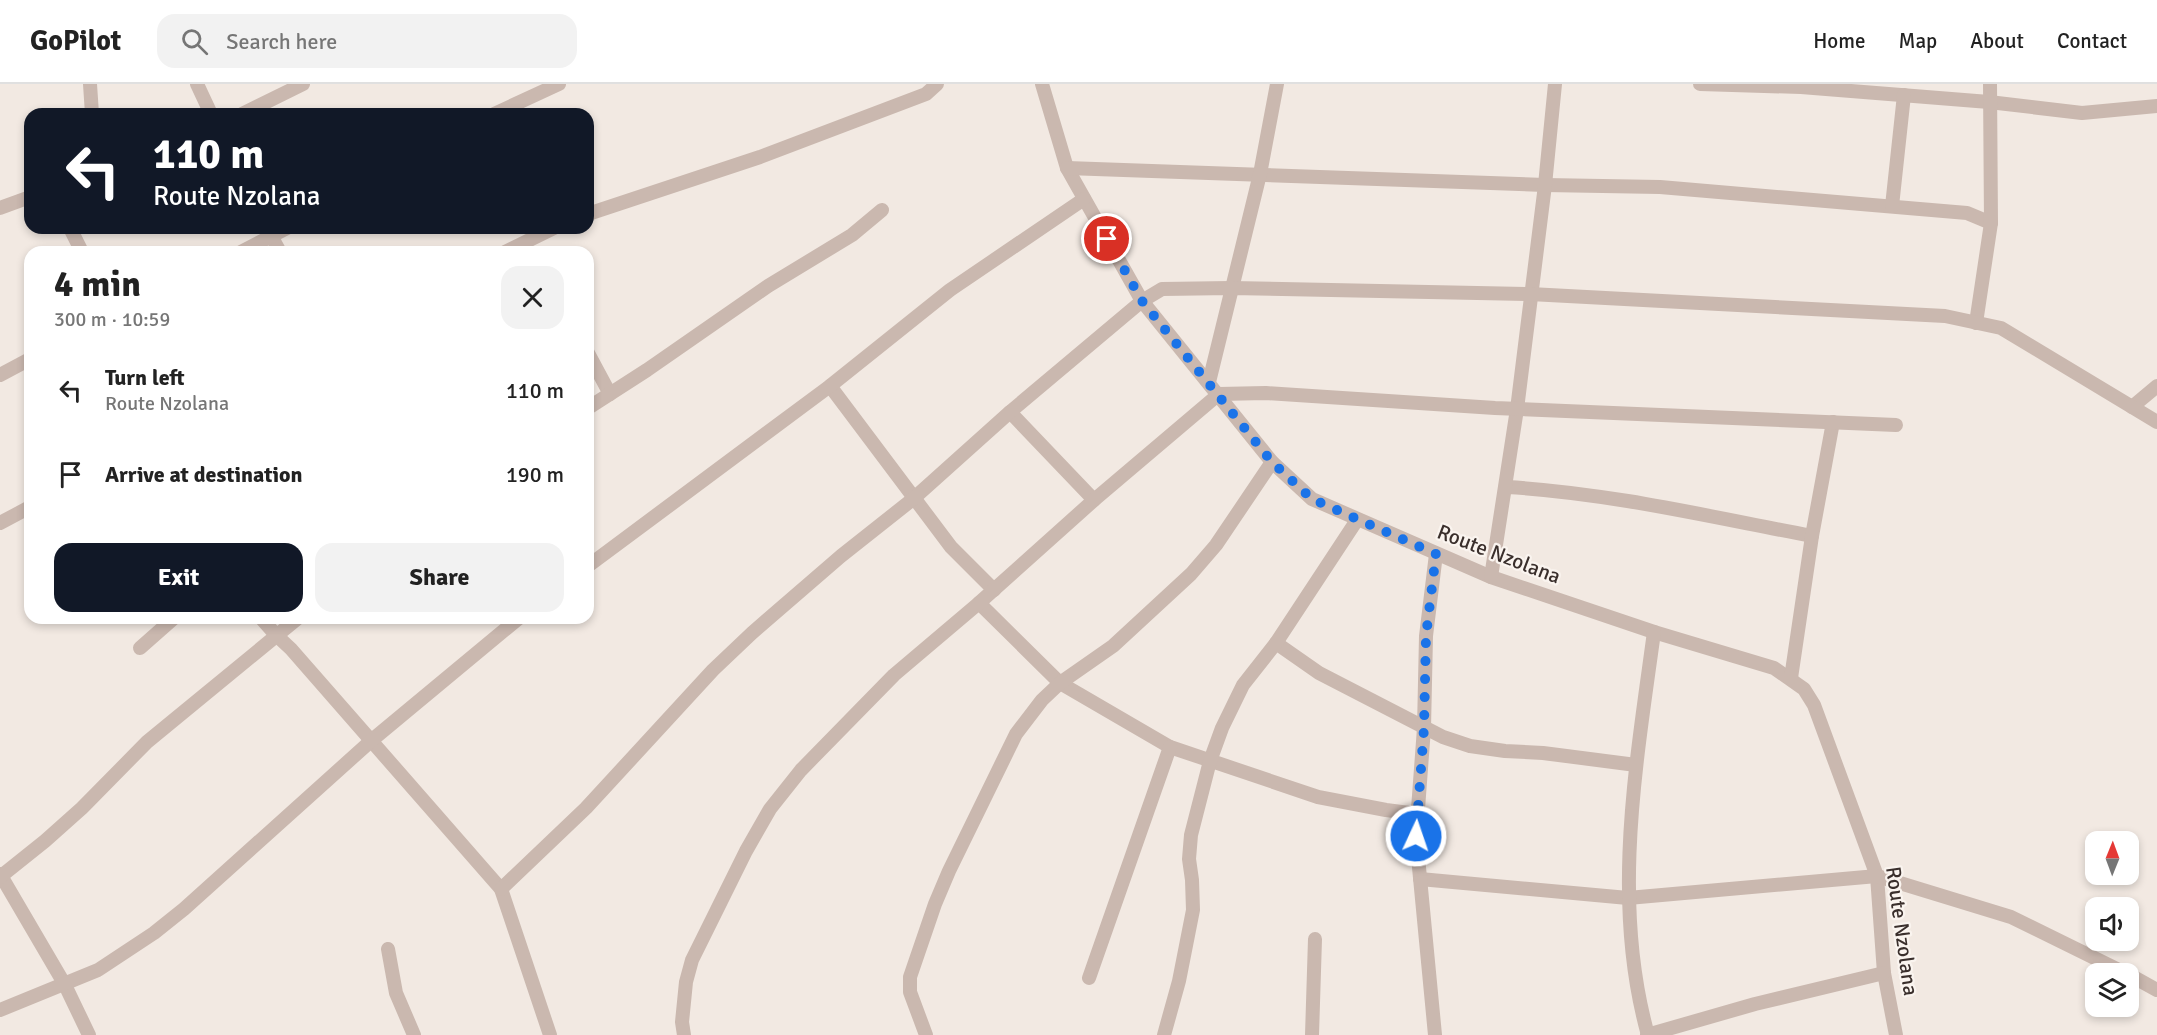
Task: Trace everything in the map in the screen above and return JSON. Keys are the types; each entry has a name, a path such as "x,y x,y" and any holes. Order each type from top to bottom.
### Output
{"street":[{"path":"90,84 92,108"},
{"path":"197,84 208,108"},
{"path":"254,108 303,84"},
{"path":"507,108 559,84"},
{"path":"594,212 771,153 926,94 937,84"},
{"name":"Route Nzolana","path":"1042,84 1067,168 1142,301 1272,462 1312,499 1491,577 1654,632 1774,668 1804,689 1814,705 1877,876 1884,973 1896,1035"},
{"path":"1209,382 1260,174 1276,84"},
{"path":"1491,577 1517,409 1555,84"},
{"path":"1700,84 1801,87 2082,112 2157,106"},
{"path":"1976,323 1991,223 1990,84"},
{"path":"1892,206 1904,95"},
{"path":"1067,168 1660,187 1967,213 1991,223"},
{"path":"0,208 24,199"},
{"path":"594,562 830,386 950,290 1084,199"},
{"path":"594,404 768,286 852,236 882,210"},
{"path":"249,246 266,234"},
{"path":"532,246 547,234"},
{"path":"501,890 586,808 713,670 841,556 913,499 1010,412 1142,301 1162,289 1232,288 1530,294 1945,316 2001,328 2053,357 2157,422"},
{"path":"0,375 24,362"},
{"path":"594,363 610,394"},
{"path":"830,386 951,547 994,590"},
{"path":"2132,407 2157,386"},
{"path":"684,1035 682,1022 686,982 692,960 746,851 770,809 801,770 894,675 1219,394 1266,393 1336,396 1517,409 1896,425"},
{"path":"1010,412 1094,500"},
{"path":"1791,678 1812,536 1833,422"},
{"path":"926,1035 910,992 910,977 949,871 1016,734 1042,700 1060,683 1113,646 1191,573 1216,545 1272,462"},
{"path":"1506,487 1603,496 1812,536"},
{"path":"0,523 24,510"},
{"path":"1164,1035 1179,981 1193,910 1189,859 1191,835 1210,761 1222,728 1243,685 1276,643 1357,520"},
{"path":"1435,1035 1416,836 1424,728 1426,636 1436,554"},
{"path":"979,603 1060,683 1170,747 1318,797 1417,814"},
{"path":"140,648 167,624"},
{"path":"266,624 372,740 501,890 550,1035"},
{"path":"89,1035 65,985 1,876 82,808 147,742 290,624"},
{"path":"0,1010 98,970 154,933 184,909 372,740 512,624"},
{"path":"1654,632 1636,765 1629,848 1631,943 1648,1035 1755,1004 1884,973"},
{"path":"1276,643 1319,673 1443,737 1470,746 1636,765"},
{"path":"1089,978 1170,747"},
{"path":"1420,879 1629,898 1877,876 2011,917 2105,963"},
{"path":"1312,1035 1315,939"},
{"path":"388,949 396,993 414,1035"},
{"path":"2139,980 2157,990"}],"route":[{"path":"1107,239 1142,301 1272,462 1312,499 1436,554 1426,636 1424,728 1416,836"}]}
